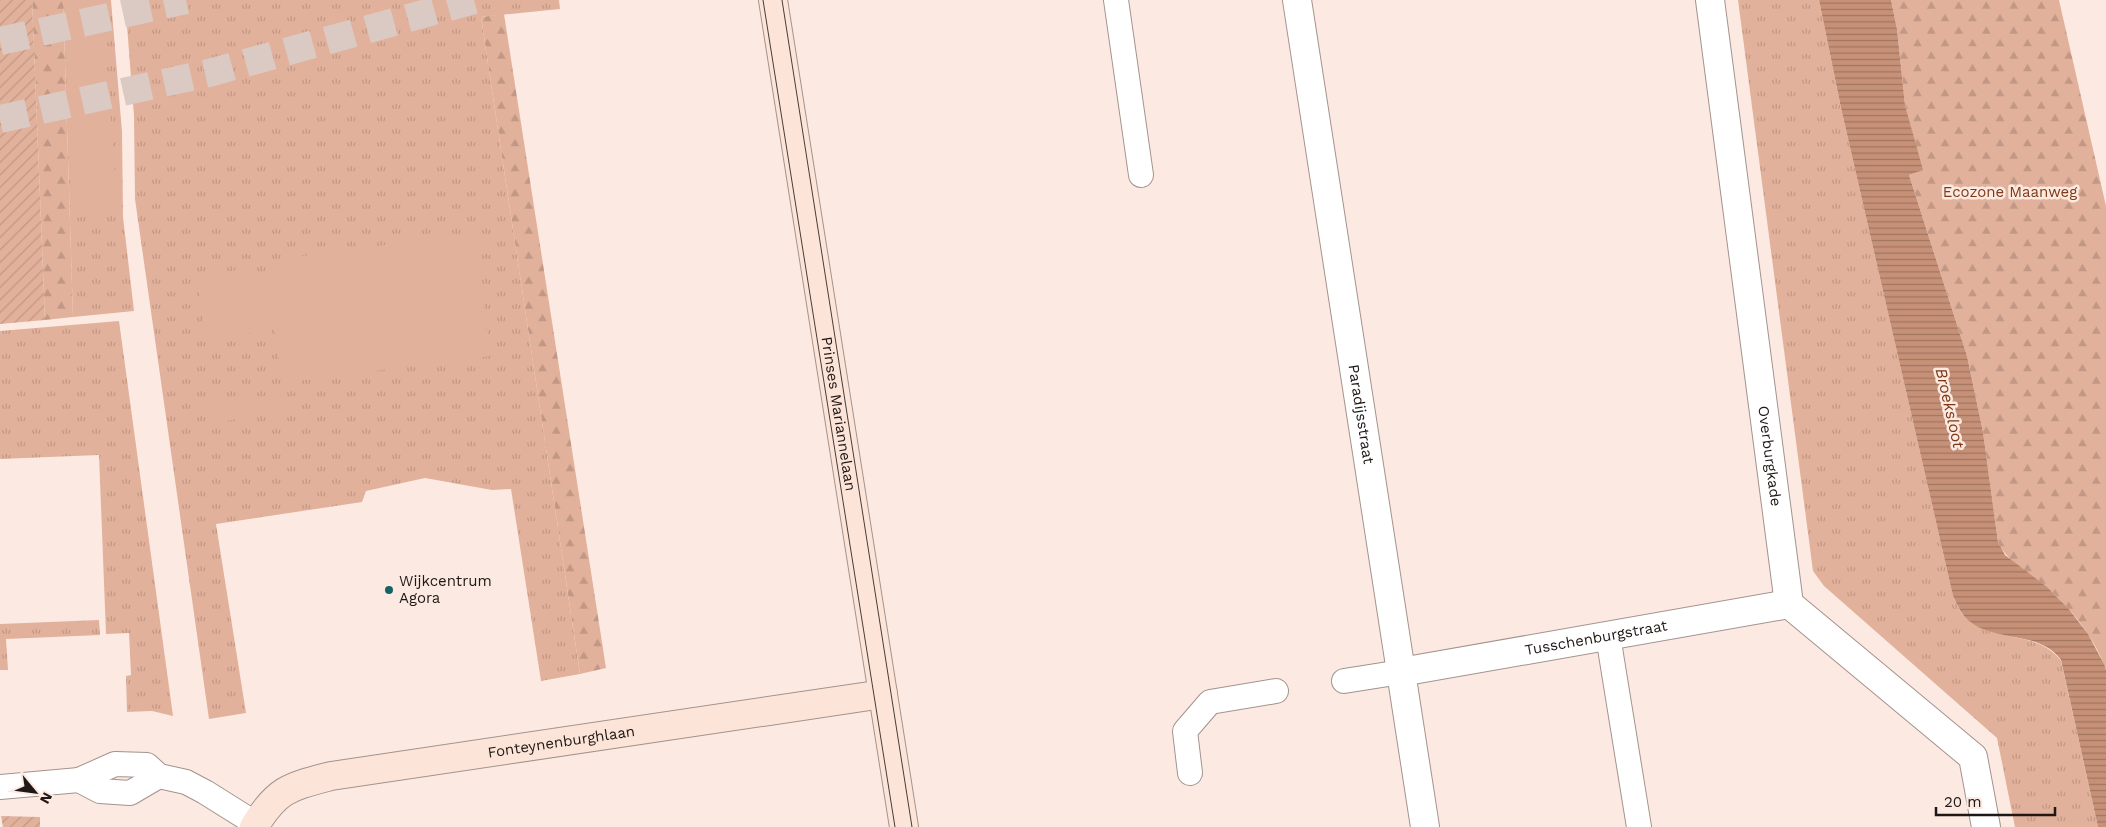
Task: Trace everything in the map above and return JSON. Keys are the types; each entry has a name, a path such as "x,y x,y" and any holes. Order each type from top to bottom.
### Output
{"street":[{"name":"Prinses Mariannelaan","path":"773,0 904,827"},
{"name":"Paradijsstraat","path":"1297,0 1425,827"},
{"name":"Overburgkade","path":"1710,0 1789,604"},
{"name":"Tusschenburgstraat","path":"1400,672 1789,604"},
{"path":"1789,604 1973,757 1986,827"},
{"name":"Fonteynenburghlaan","path":"255,825 270,801 294,786 331,776 883,694"}],"lane":[{"path":"1116,0 1142,175"},
{"path":"1608,636 1639,827"},
{"path":"1344,681 1400,672"},
{"path":"1190,774 1185,730 1210,702 1276,691"},
{"name":"Fonteynenburghlaan","path":"0,787 79,780 115,764 147,765 159,776 186,782 205,792 255,825"}],"green space":[{"path":"0,0 32,0 45,320 0,324"},
{"path":"32,0 63,0 73,317 45,320"},
{"path":"63,0 111,0 122,132 123,217 134,311 73,317"},
{"path":"64,0 105,0 107,71 118,214 71,218"},
{"path":"125,0 559,0 560,9 481,17 580,674 541,681 511,489 492,490 425,478 366,491 362,502 216,524 246,713 209,719 135,199 134,116"},
{"path":"1738,0 1819,0 1841,108 1953,596 1962,614 1975,625 2000,634 2040,644 2061,661 2098,827 2015,827 1997,738 1824,586 1813,571"},
{"name":"Ecozone Maanweg","path":"1891,0 2059,0 2106,206 2106,670 2089,635 2073,614 2045,586 2019,567 1998,542 1983,432 1967,356 1909,175 1922,170 1905,105 1897,29"},
{"path":"504,14 606,668 580,674 481,17"},
{"path":"474,233 490,356 282,383 266,261"},
{"path":"252,268 263,277 269,321 259,332 215,338 204,329 199,286 207,274"},
{"path":"119,321 173,716 152,711 127,712 126,676 131,675 129,633 106,634 99,455 0,459 0,331"},
{"path":"282,394 284,413 211,423 208,404"},
{"path":"99,620 100,635 6,639 8,670 0,670 0,624"},
{"path":"1,816 40,817 40,827 3,827"}],"water":[{"name":"Broeksloot","path":"1819,0 1891,0 1897,29 1905,105 1923,170 1909,175 1967,356 1983,432 1998,542 2005,555 2047,587 2068,608 2088,634 2106,670 2106,827 2098,827 2061,660 2051,650 2040,644 1987,631 1975,625 1962,614 1953,596 1841,108"}],"tunnel":[{"path":"0,41 186,0"},
{"path":"0,119 209,73 474,0"}],"tram line":[{"path":"763,0 895,827"},
{"path":"782,0 912,827"}],"place":[{"name":"Wijkcentrum Agora","path":"389,590"}]}
